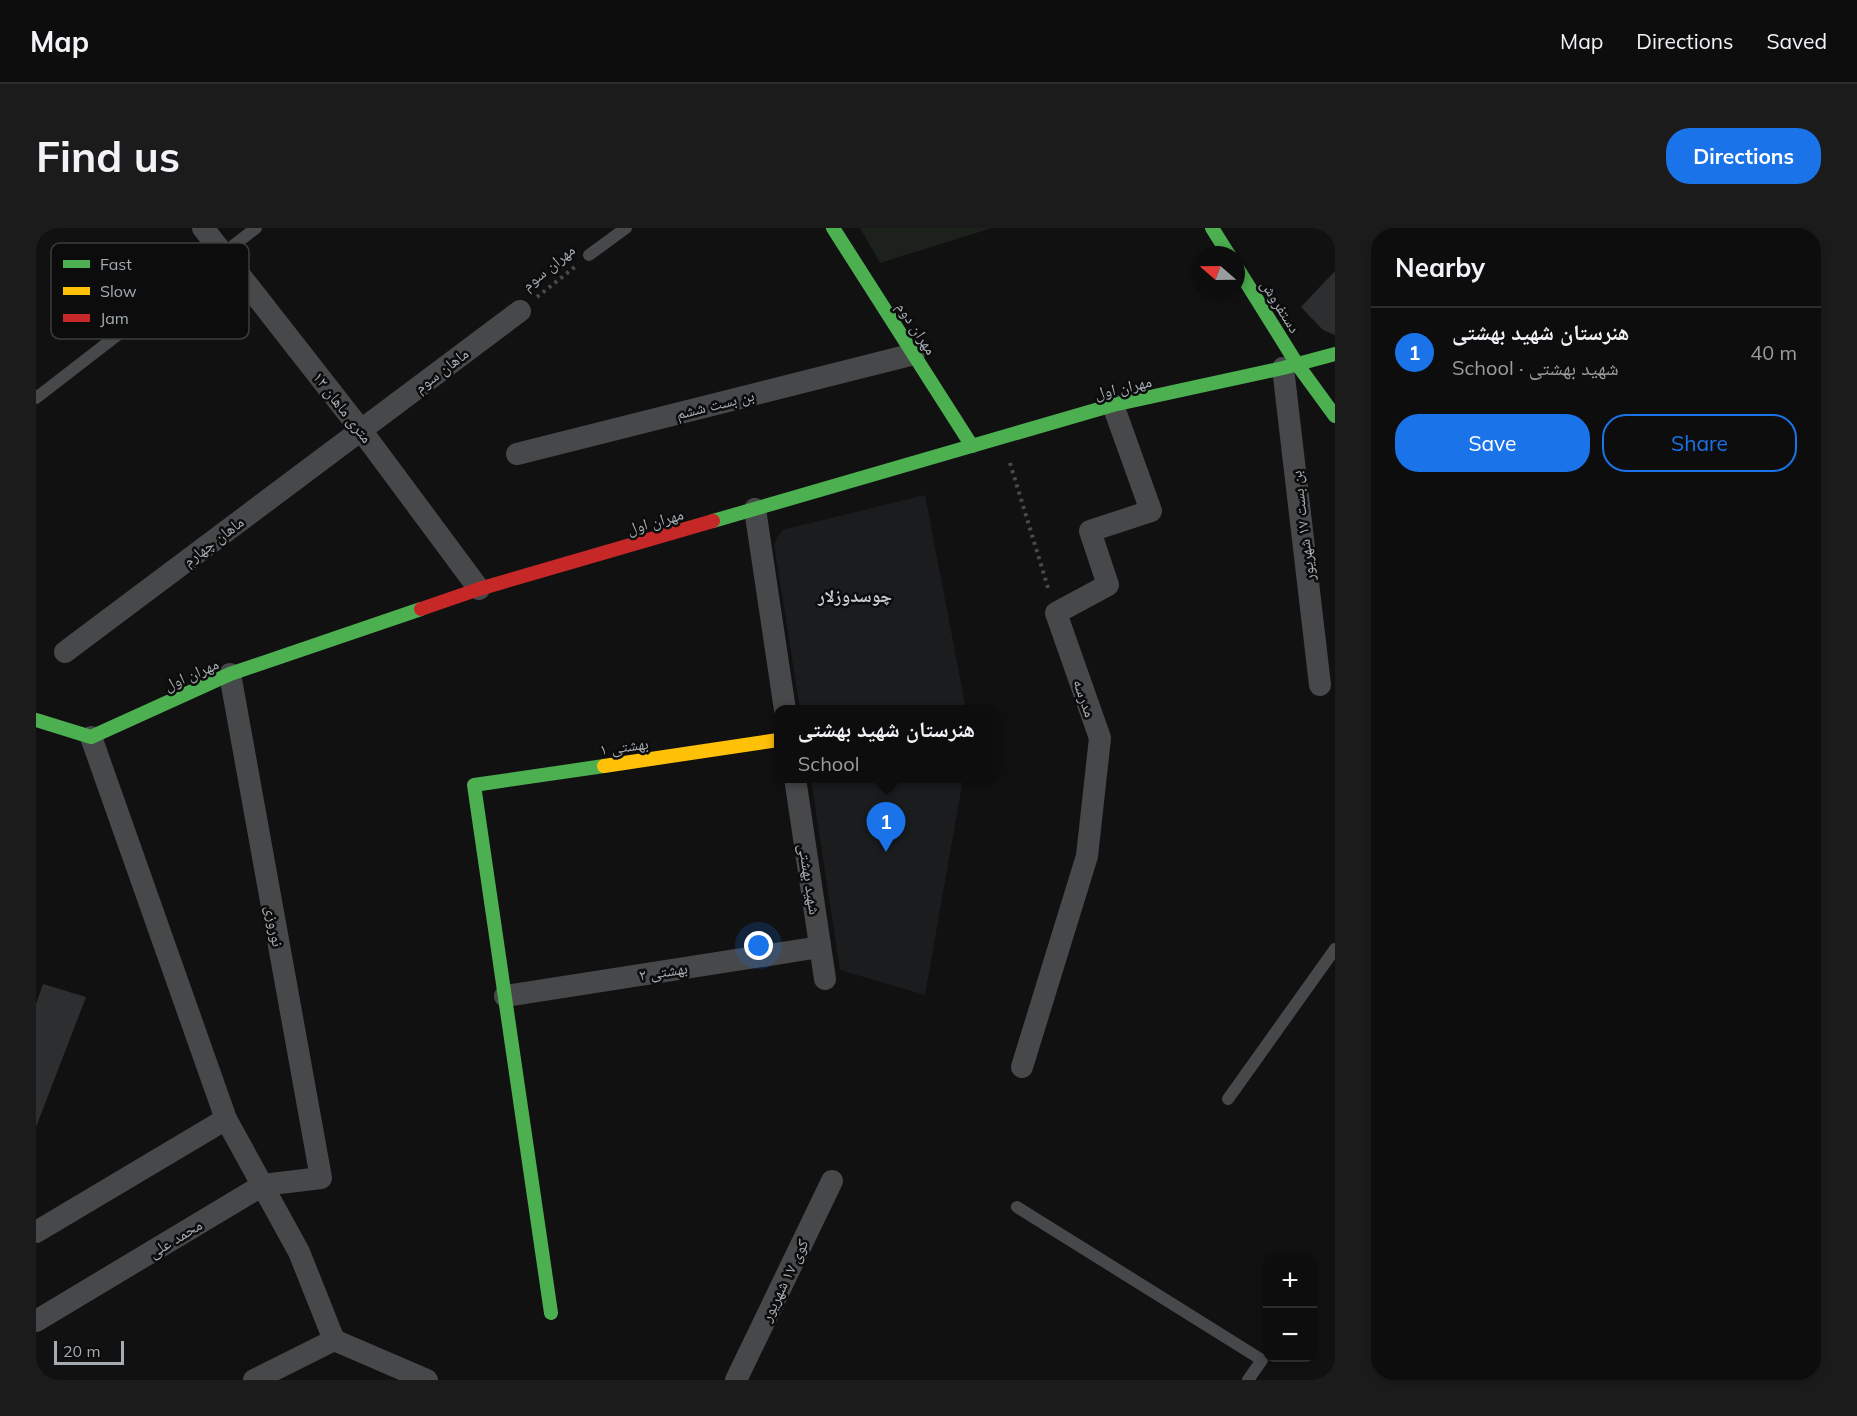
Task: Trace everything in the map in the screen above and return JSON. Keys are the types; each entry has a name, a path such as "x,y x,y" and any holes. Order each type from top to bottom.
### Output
{"street":[{"name":"۱۲ متری ماهان","path":"203,228 215,243"},
{"name":"مهران دوم","path":"833,228 972,446"},
{"path":"1212,228 1223,246"},
{"name":"دستفروش","path":"1245,283 1290,366 1335,416"},
{"name":"۱۲ متری ماهان","path":"249,287 361,430 479,589"},
{"name":"ماهان سوم","path":"361,430 520,311"},
{"name":"بن بست ششم","path":"517,454 914,354"},
{"name":"مهران اول","path":"91,737 230,674 479,589 1113,405 1335,354"},
{"name":"بن بست ۱۷ شهریور","path":"1290,366 1320,685"},
{"path":"1056,613 1108,585 1090,531 1151,511 1113,405"},
{"name":"ماهان چهارم","path":"65,652 361,430"},
{"path":"755,509 784,705"},
{"name":"مدرسه","path":"1022,1067 1087,856 1100,738 1056,613"},
{"name":"نوروزی","path":"230,674 321,1178"},
{"path":"36,720 91,737 226,1119 299,1251 334,1340 427,1380"},
{"name":"بهشتی ۱","path":"505,996 474,785 774,741"},
{"name":"شهید بهشتی","path":"796,783 825,979"},
{"name":"بهشتی ۲","path":"505,996 820,946"},
{"path":"505,996 551,1313"},
{"path":"36,1232 226,1119"},
{"name":"محمد علی","path":"36,1321 262,1185 321,1178"},
{"name":"کوی ۱۷ شهریور","path":"736,1380 832,1181"},
{"path":"254,1380 334,1340"}],"lane":[{"path":"237,243 256,228"},
{"name":"مهران سوم","path":"589,255 626,228"},
{"path":"36,398 113,339"},
{"path":"1228,1099 1335,949"},
{"path":"1017,1207 1262,1360 1248,1380"}],"path":[{"name":"مهران سوم","path":"520,311 589,255"},
{"path":"1002,437 1056,613"}],"shaded area":[{"path":"860,228 992,228 880,263"},
{"path":"925,495 965,705 799,705 774,544 782,530"},
{"path":"812,783 962,783 925,995 840,970"}],"building":[{"path":"1335,271 1335,335 1323,330 1301,307"},
{"path":"43,984 86,997 36,1127 36,1004"}],"traffic: fast":[{"path":"833,228 972,446"},
{"path":"1212,228 1223,246"},
{"path":"1245,280 1297,364 1335,416"},
{"path":"713,521 1113,405 1283,368 1335,354"},
{"path":"36,720 91,737 230,674 421,609"},
{"path":"551,1313 474,785 604,766"}],"traffic: slow":[{"path":"604,766 774,741"}],"traffic: jam":[{"path":"421,609 479,589 713,521"}],"place":[{"name":"هنرستان شهید بهشتی","path":"886,852"}],"district":[{"name":"چوسدوزلار","path":"855,596"}]}
